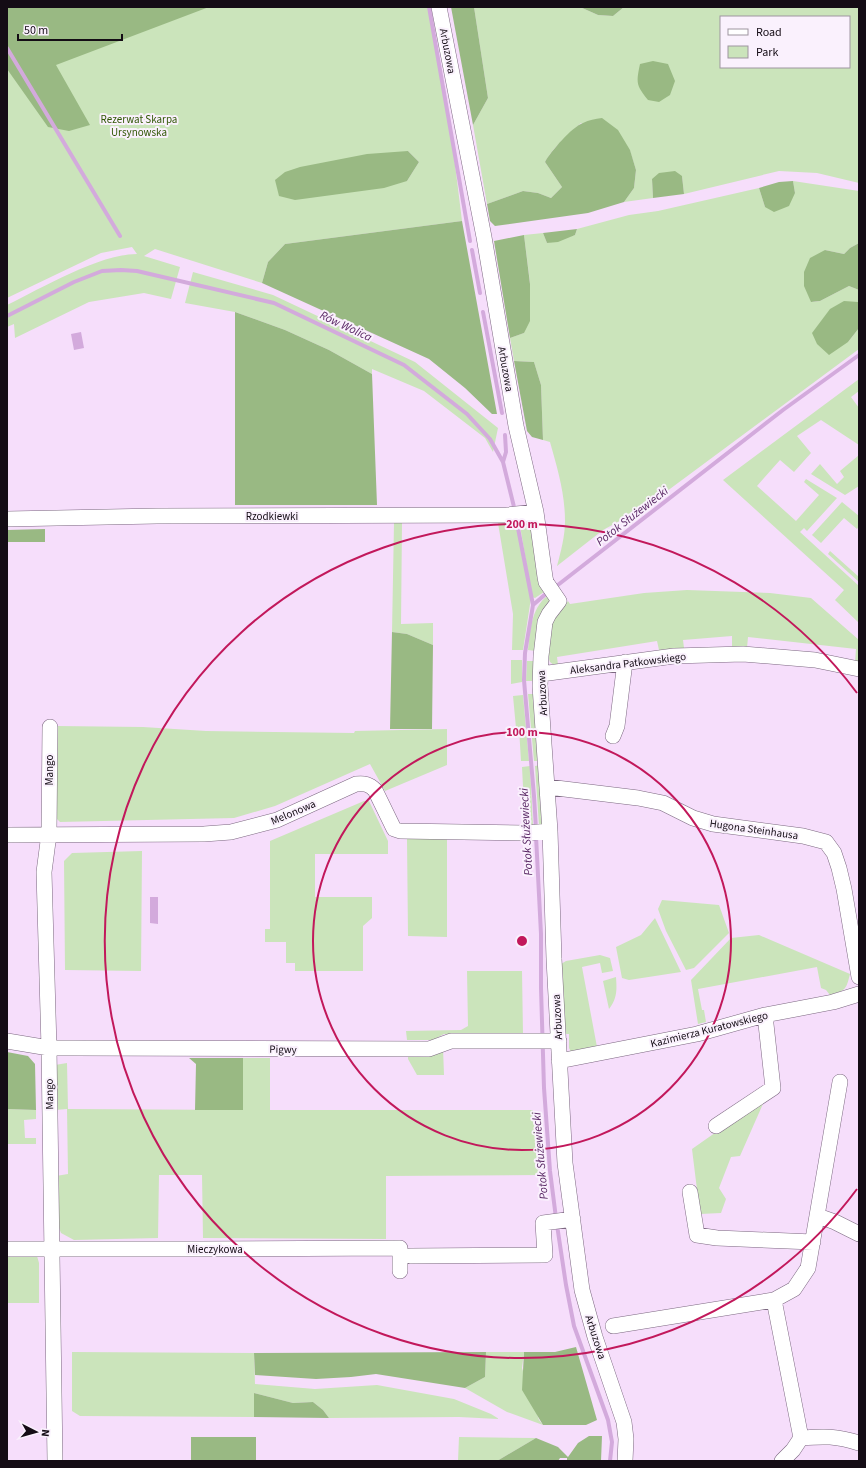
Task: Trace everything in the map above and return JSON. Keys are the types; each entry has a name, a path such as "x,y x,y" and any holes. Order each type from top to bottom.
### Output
{"street":[{"name":"Arbuzowa","path":"439,7 484,237 516,426 546,582 559,601 549,614 543,631 540,674 548,787 548,831 556,1041 559,1061 568,1220 587,1311 624,1422 626,1439 625,1461"},
{"name":"Rzodkiewki","path":"7,519 151,516 507,515 533,512"},
{"name":"Aleksandra Patkowskiego","path":"540,674 674,656 743,654 815,660 859,669"},
{"path":"613,736 617,726 625,662"},
{"name":"Mango","path":"50,727 49,834 44,872 49,1048 55,1461"},
{"name":"Melonowa","path":"7,835 196,834 231,832 277,820 356,784 371,786 375,790 394,829 400,831 548,831"},
{"name":"Hugona Steinhausa","path":"548,787 638,798 662,803 693,818 713,824 803,836 826,842 834,853 839,868 859,977"},
{"name":"Kazimierza Kuratowskiego","path":"559,1061 697,1034 765,1015 833,1002 859,994"},
{"path":"716,1126 773,1088 765,1015"},
{"name":"Pigwy","path":"7,1041 49,1048 429,1049 451,1040 556,1041"},
{"path":"613,1326 774,1300 794,1289 808,1268 840,1082"},
{"path":"690,1192 697,1235 813,1242"},
{"path":"818,1216 835,1222 859,1234"},
{"path":"410,1256 546,1255 543,1223 568,1220"},
{"name":"Mieczykowa","path":"7,1249 400,1248 400,1271"},
{"path":"774,1300 801,1438 793,1450 782,1461"},
{"path":"801,1438 837,1437 859,1443"}],"green space":[{"name":"Rezerwat Skarpa Ursynowska","path":"7,7 430,7 439,56 437,57 451,132 462,221 285,244 268,262 262,283 155,249 144,256 180,267 171,299 144,293 89,302 15,338 14,324 7,327 7,305 53,281 88,266 122,255 137,254 132,247 101,253 7,298","holes":["408,151 419,162 407,181"]},
{"path":"7,7 209,7 56,65 90,125 69,131 48,127 7,69"},
{"path":"451,7 474,7 488,98 473,125"},
{"path":"474,7 580,7 598,15 613,16 624,7 859,7 859,183 817,173 779,171 684,194 682,176 652,179 653,198 624,202 634,188 636,170 630,151 581,123 566,136 545,162 562,187 551,198 538,193 523,191 487,204 473,125 488,98"},
{"path":"580,7 624,7 613,16 598,15"},
{"path":"653,61 668,64 675,81 670,95 659,102 648,100 638,84 640,64"},
{"path":"602,118 618,130 630,150 636,170 634,188 624,202 588,213 495,226 490,221 487,204 523,191 538,193 551,198 562,187 545,162 548,157 562,140 578,125 590,120"},
{"path":"408,151 419,162 407,181 384,188 295,200 279,196 275,180 285,172 300,167 367,154"},
{"path":"675,171 682,176 684,194 653,198 652,179 659,173"},
{"path":"793,181 859,191 859,243 850,248 844,254 825,250 812,302 820,301 849,286 859,290 859,303 858,302 848,342 859,328 859,349 628,520 627,517 603,530 557,566 564,532 565,511 560,480 550,442 543,440 541,385 534,362 514,361 510,338 524,333 530,283 524,235 543,233 547,243 575,235 577,229 629,215 658,211 759,188 765,207 795,193"},
{"path":"793,181 795,193 789,206 774,212 765,207 759,188 779,182"},
{"path":"462,221 497,414 492,414 465,388 429,359 262,283 268,262 285,244"},
{"path":"577,229 575,235 558,242 547,243 543,233"},
{"path":"524,235 530,284 530,321 524,333 510,338 494,241"},
{"path":"859,243 859,290 849,286 820,301 811,302 804,286 804,272 810,258 825,250 844,254 850,248"},
{"path":"193,272 273,295 415,362 498,428 493,452 485,438 424,391 372,369 372,374 329,350 285,330 235,312 185,303"},
{"path":"844,301 859,303 859,328 848,342 829,355 817,344 812,333 830,309"},
{"path":"235,312 285,330 329,350 372,374 377,505 235,505"},
{"path":"514,361 534,362 541,385 543,440 532,437 527,431"},
{"path":"859,379 859,391 851,397 859,408 859,445 821,420 797,436 811,453 794,472 780,460 757,486 796,521 819,495 804,482 806,479 837,498 807,531 804,528 800,532 859,586 859,623 835,600 844,590 723,480"},
{"path":"859,455 859,486 845,495 811,474 820,464 837,484 844,477 840,471"},
{"path":"842,502 859,516 859,526 857,529 844,518 821,543 812,535"},
{"path":"516,520 531,598 523,650 512,650 513,614 498,523"},
{"path":"519,520 530,520 544,592 535,598 532,597"},
{"path":"394,523 402,523 401,624 433,623 433,645 407,634 392,632"},
{"path":"45,529 45,542 7,542 7,530"},
{"path":"830,551 859,577 859,582 828,554"},
{"path":"687,590 770,593 811,598 859,640 859,662 855,662 856,649 748,637 747,648 732,648 732,636 683,640 684,648 659,650 657,641 557,657 558,665 555,666 550,662 548,656 551,625 568,601 570,604 644,593"},
{"path":"547,596 550,600 536,651 528,650 534,614"},
{"path":"392,632 407,634 433,645 432,729 390,729"},
{"path":"511,660 522,660 522,682 511,684"},
{"path":"527,661 536,661 533,682 526,681"},
{"path":"528,694 533,694 541,761 534,761"},
{"path":"523,695 529,761 521,761 519,728 516,728 513,696"},
{"path":"57,726 143,727 206,731 354,733 355,731 447,729 447,765 385,791 370,764 275,806 234,818 60,822 54,816"},
{"path":"541,765 545,825 539,826 535,766"},
{"path":"530,766 533,826 525,826 522,767"},
{"path":"364,801 369,801 388,841 388,854 315,854 315,897 372,897 372,918 363,926 363,971 295,971 295,963 286,963 286,942 265,942 265,929 270,929 270,841"},
{"path":"407,839 447,839 447,937 408,936"},
{"path":"142,851 141,971 65,970 64,861 72,853"},
{"path":"662,900 719,905 729,933 694,968 686,970 666,931 658,909"},
{"path":"655,918 681,972 629,980 622,978 616,947 641,935"},
{"path":"759,935 850,974 846,986 839,992 830,995 826,990 821,988 817,967 698,989 706,1022 698,1024 691,980 731,938"},
{"path":"600,955 610,958 613,971 602,973 600,963 582,967 597,1047 571,1052 569,1048 569,1034 565,1034 561,964 566,961"},
{"path":"467,971 522,971 523,1034 444,1034 433,1040 407,1040 406,1031 461,1030 468,1026"},
{"path":"616,977 616,994 614,1002 609,1009 603,981"},
{"path":"443,1048 444,1075 417,1075 408,1059 408,1054"},
{"path":"7,1052 28,1056 35,1064 36,1110 7,1109"},
{"path":"189,1058 243,1058 243,1110 195,1110 196,1064"},
{"path":"243,1058 270,1058 270,1110 533,1110 540,1175 386,1176 386,1239 203,1238 202,1175 159,1175 158,1238 74,1240 61,1233 57,1223 56,1176 68,1174 67,1109 55,1110 55,1065 67,1063 68,1109 243,1110"},
{"path":"766,1097 740,1156 731,1157 719,1188 726,1199 721,1213 700,1214 692,1149"},
{"path":"7,1109 36,1110 36,1119 24,1120 25,1138 36,1138 36,1144 7,1144"},
{"path":"7,1252 37,1256 39,1263 39,1303 7,1303"},
{"path":"576,1347 597,1420 586,1425 543,1425 522,1390 524,1352 555,1352"},
{"path":"72,1352 254,1353 255,1384 315,1389 377,1385 454,1399 491,1414 499,1419 459,1417 329,1418 323,1410 313,1402 293,1403 254,1393 254,1417 80,1416 72,1411"},
{"path":"486,1352 524,1352 522,1368 539,1420 543,1425 507,1412 465,1388 485,1377"},
{"path":"486,1352 485,1377 465,1388 376,1374 316,1379 255,1375 254,1353"},
{"path":"254,1393 293,1403 313,1402 323,1410 329,1418 254,1417"},
{"path":"589,1436 602,1436 601,1461 567,1461 567,1458 560,1458 558,1461 497,1461 536,1438 558,1447 568,1457 578,1443"},
{"path":"191,1437 256,1437 256,1461 191,1461"},
{"path":"459,1437 536,1438 497,1461 458,1461"}],"shaded area":[{"path":"81,332 84,348 74,350 71,334"},
{"path":"150,897 158,897 158,924 150,923"}],"waterway":[{"path":"429,7 470,241"},
{"path":"7,48 120,236"},
{"path":"472,250 480,293"},
{"name":"Rów Wolica","path":"7,316 74,282 102,271 121,270 137,271 274,303 404,365 467,414 490,439 503,462 515,511"},
{"path":"483,312 502,413"},
{"name":"Potok Służewiecki","path":"554,588 783,410 859,355"},
{"path":"503,462 506,452 505,435"},
{"name":"Rów Wolica","path":"516,518 533,605"},
{"name":"Potok Służewiecki","path":"536,829 524,680 525,653 533,605 548,592"},
{"name":"Potok Służewiecki","path":"536,836 541,934 544,1088 550,1171 556,1218"},
{"name":"Potok Służewiecki","path":"557,1225 574,1326 608,1420 612,1442 610,1461"}]}
